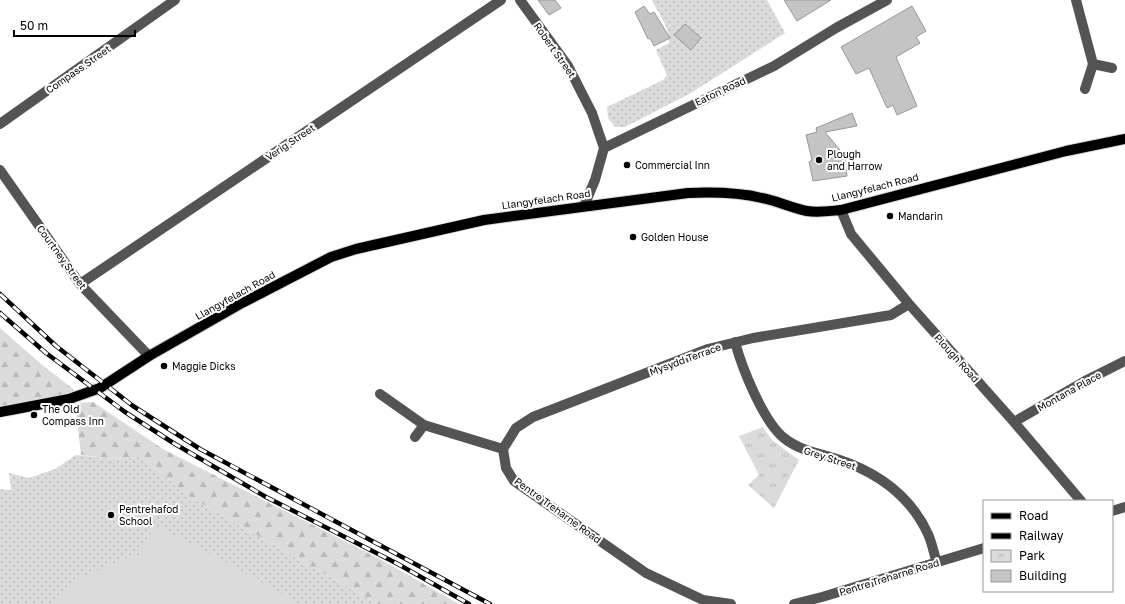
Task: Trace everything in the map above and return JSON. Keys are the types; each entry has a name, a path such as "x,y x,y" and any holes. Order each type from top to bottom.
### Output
{"main road":[{"name":"Llangyfelach Road","path":"0,412 69,399 100,388 149,356 242,303 331,257 384,241 484,220 688,193 717,192 763,198 808,211 824,212 841,210 1066,151 1125,139"}],"street":[{"name":"Compass Street","path":"0,124 175,0"},
{"name":"Verig Street","path":"80,284 500,0"},
{"name":"Robert Street","path":"520,0 571,71 592,113 604,148"},
{"name":"Eaton Road","path":"604,148 774,66 836,28 888,0"},
{"path":"1076,0 1093,64 1085,90"},
{"path":"1093,64 1112,68"},
{"path":"584,206 595,180 604,148"},
{"name":"Courtney Street","path":"0,170 80,284 149,356"},
{"name":"Plough Road","path":"841,210 850,234 1080,500"},
{"name":"Mysydd Terrace","path":"503,449 516,428 533,417 708,349 735,342 891,316 909,304"},
{"name":"Grey Street","path":"735,342 738,355 762,407 782,437 806,450 861,468 897,490 910,505 929,535 936,563"},
{"name":"Montana Place","path":"1014,422 1125,361"},
{"path":"380,394 424,425 503,449"},
{"path":"415,437 424,425"},
{"name":"Pentre Treharne Road","path":"503,449 506,468 514,481 646,573 703,600 731,604"},
{"path":"1113,511 1125,507"},
{"name":"Pentre Treharne Road","path":"794,604 983,548"}],"green space":[{"path":"767,0 785,33 691,93 625,127 615,127 608,118 607,107 663,80 667,75 656,50 669,43 669,37 666,26 652,1"},
{"path":"0,328 41,364 81,395 0,412"},
{"path":"93,402 163,449 378,558 459,604 378,604 190,497 141,457 114,459 81,455 75,403"},
{"path":"763,427 772,440 799,460 774,508 748,485 759,475 739,436"},
{"name":"Pentrehafod School","path":"76,455 114,459 141,457 190,497 378,604 0,604 0,489 11,490 9,473 29,478 55,469"},
{"path":"155,525 231,565 300,604 52,604 81,578 128,557 138,556"}],"building":[{"path":"538,0 555,0 561,8 549,15"},
{"path":"784,0 831,0 797,21"},
{"path":"644,6 650,14 654,12 670,38 654,46 650,38 648,39 635,12"},
{"path":"912,6 926,31 916,37 920,43 896,57 917,106 897,115 893,105 887,108 869,68 856,74 841,47"},
{"path":"685,24 701,38 691,50 674,35"},
{"path":"852,113 857,126 825,132 845,156 847,176 813,181 809,162 812,160 806,135 817,132 816,128"}],"railway":[{"path":"0,294 56,346 133,406 200,449 490,604"},
{"path":"0,313 46,353 125,412 175,444 266,497 396,563 469,604"}],"place":[{"name":"Plough and Harrow","path":"819,160"},
{"name":"Commercial Inn","path":"627,165"},
{"name":"Mandarin","path":"890,216"},
{"name":"Golden House","path":"633,237"},
{"name":"Maggie Dicks","path":"164,366"},
{"name":"The Old Compass Inn","path":"34,415"},
{"name":"Pentrehafod School","path":"111,515"}]}
